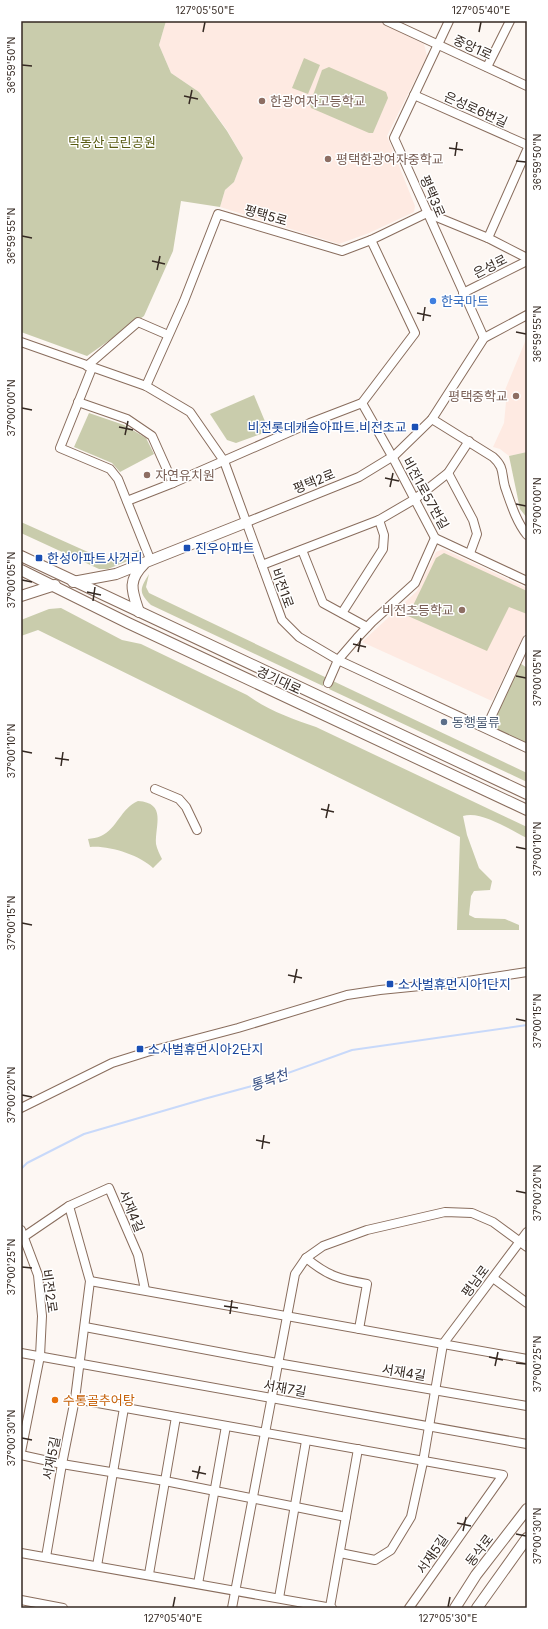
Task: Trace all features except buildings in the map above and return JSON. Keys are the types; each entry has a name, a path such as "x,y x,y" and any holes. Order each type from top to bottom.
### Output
{"main road":[{"name":"평택2로","path":"21,596 53,586 116,574 149,559 247,522"},
{"name":"경기대로","path":"21,556 527,794"},
{"path":"139,612 134,597 132,583 136,572 149,559"},
{"name":"경기대로","path":"21,570 128,623 527,810"},
{"name":"동삭로","path":"455,1608 476,1575 527,1509"},
{"path":"477,1608 527,1538"}],"street":[{"name":"중앙1로","path":"387,21 527,86"},
{"name":"평택3로","path":"449,21 394,138 484,338"},
{"path":"487,67 510,21"},
{"name":"은성로6번길","path":"414,95 527,145"},
{"path":"488,238 527,150"},
{"path":"427,213 488,238 527,258"},
{"name":"평택5로","path":"146,386 184,301 218,214 342,251 371,240 427,213"},
{"path":"127,501 224,461 310,423 362,404 415,333 371,240"},
{"name":"은성로","path":"463,293 527,261"},
{"name":"평택2로","path":"247,522 359,477 392,456 432,419 484,338 527,315"},
{"path":"149,559 118,479 110,470 60,448 78,402 89,367 138,322 168,334"},
{"path":"21,342 146,386 190,412 224,461 247,522"},
{"path":"78,402 127,419 152,436 173,482"},
{"name":"비전1로57번길","path":"362,404 436,538 527,581"},
{"path":"432,419 469,441 493,457 500,464 504,485 519,525 527,535"},
{"path":"262,565 379,520 415,499 448,473 469,441"},
{"path":"448,473 473,520 477,534 470,553"},
{"path":"342,613 383,549 384,535 379,520"},
{"name":"비전1로","path":"247,522 282,620 299,637 338,660 527,748"},
{"path":"328,683 338,660 367,627 415,583 436,538"},
{"path":"302,550 323,603 367,627"},
{"path":"486,728 527,640"},
{"path":"155,789 179,799 186,807 197,830"},
{"path":"21,1108 112,1063 147,1052 238,1028 347,994 461,982 527,972"},
{"name":"서재4길","path":"69,1206 109,1188 138,1255 145,1290"},
{"path":"22,1235 69,1206 90,1281 527,1359"},
{"path":"232,1608 294,1274 306,1258 323,1246 367,1230 445,1212 472,1213 493,1222 527,1247"},
{"name":"평남로","path":"443,1344 527,1232"},
{"name":"비전2로","path":"21,1452 40,1356 42,1316 38,1276 22,1235"},
{"path":"306,1258 322,1271 341,1280 367,1284 359,1329"},
{"path":"493,1278 527,1303"},
{"name":"서재5길","path":"46,1557 75,1399 90,1281"},
{"name":"서재4길","path":"85,1327 277,1363 436,1389 527,1406"},
{"path":"340,1554 375,1560 391,1550 411,1518 430,1426 443,1344"},
{"name":"서재7길","path":"21,1353 527,1444"},
{"path":"75,1399 358,1449 423,1462"},
{"path":"97,1566 124,1408"},
{"path":"149,1574 176,1417"},
{"path":"198,1584 226,1426"},
{"path":"279,1598 306,1441"},
{"path":"21,1553 149,1574 331,1608 358,1449"},
{"path":"21,1455 62,1464 165,1481 346,1517"},
{"name":"서재5길","path":"409,1608 503,1475 423,1462"},
{"path":"21,1600 63,1608"}],"shaded area":[{"path":"166,21 378,21 424,44 427,56 387,136 415,206 414,212 369,233 339,244 220,207 225,190 234,182 243,158 227,130 199,92 171,73 159,45"},
{"name":"평택중학교","path":"527,337 527,452 509,456 500,449 493,447 504,423 506,402 505,390"},
{"name":"비전초등학교","path":"443,549 527,588 527,629 492,701 362,642 417,591 436,552"}],"green space":[{"name":"덕동산 근린공원","path":"21,21 166,21 159,45 171,73 199,92 227,131 243,158 234,182 225,190 220,207 181,201 173,251 144,316 87,356 21,332"},
{"path":"304,58 320,65 308,94 292,88"},
{"path":"329,67 386,92 388,98 373,133 369,133 311,108 310,104 322,70"},
{"path":"254,395 269,431 236,443 227,440 210,414"},
{"path":"89,413 124,425 146,438 154,454 120,472 112,463 74,447"},
{"path":"527,452 527,518 520,509 509,456"},
{"path":"21,522 108,561 139,550 140,556 108,569 99,569 21,533"},
{"path":"444,553 527,591 527,614 509,607 487,651 408,616 436,558"},
{"path":"149,574 146,587 149,593 327,678 323,686 151,605 142,593 142,587"},
{"path":"61,608 122,640 141,644 247,695 272,710 316,727 527,827 527,838 487,818 470,815 463,816 467,835 479,868 492,881 490,890 474,891 471,896 469,915 475,918 505,919 519,925 519,930 457,930 460,837 38,630 21,636 21,620 49,609"},
{"path":"520,663 527,668 527,745 491,728 490,724"},
{"path":"333,681 527,773 527,782 329,689"},
{"path":"138,801 153,806 158,816 156,844 162,859 153,868 132,855 114,849 90,847 88,839 99,837 106,833 111,829 127,808"}],"waterway":[{"name":"통복천","path":"21,1169 27,1163 84,1134 252,1086 352,1050 527,1025"}],"place":[{"name":"한광여자고등학교","path":"262,101"},
{"name":"평택한광여자중학교","path":"328,159"},
{"name":"한국마트","path":"433,301"},
{"name":"평택중학교","path":"516,396"},
{"name":"비전롯데캐슬아파트.비전초교","path":"415,427"},
{"name":"자연유치원","path":"147,475"},
{"name":"진우아파트","path":"187,548"},
{"name":"한성아파트사거리","path":"39,558"},
{"name":"비전초등학교","path":"462,610"},
{"name":"동행물류","path":"444,722"},
{"name":"소사벌휴먼시아1단지","path":"390,984"},
{"name":"소사벌휴먼시아2단지","path":"140,1049"},
{"name":"수통골추어탕","path":"55,1400"}]}
